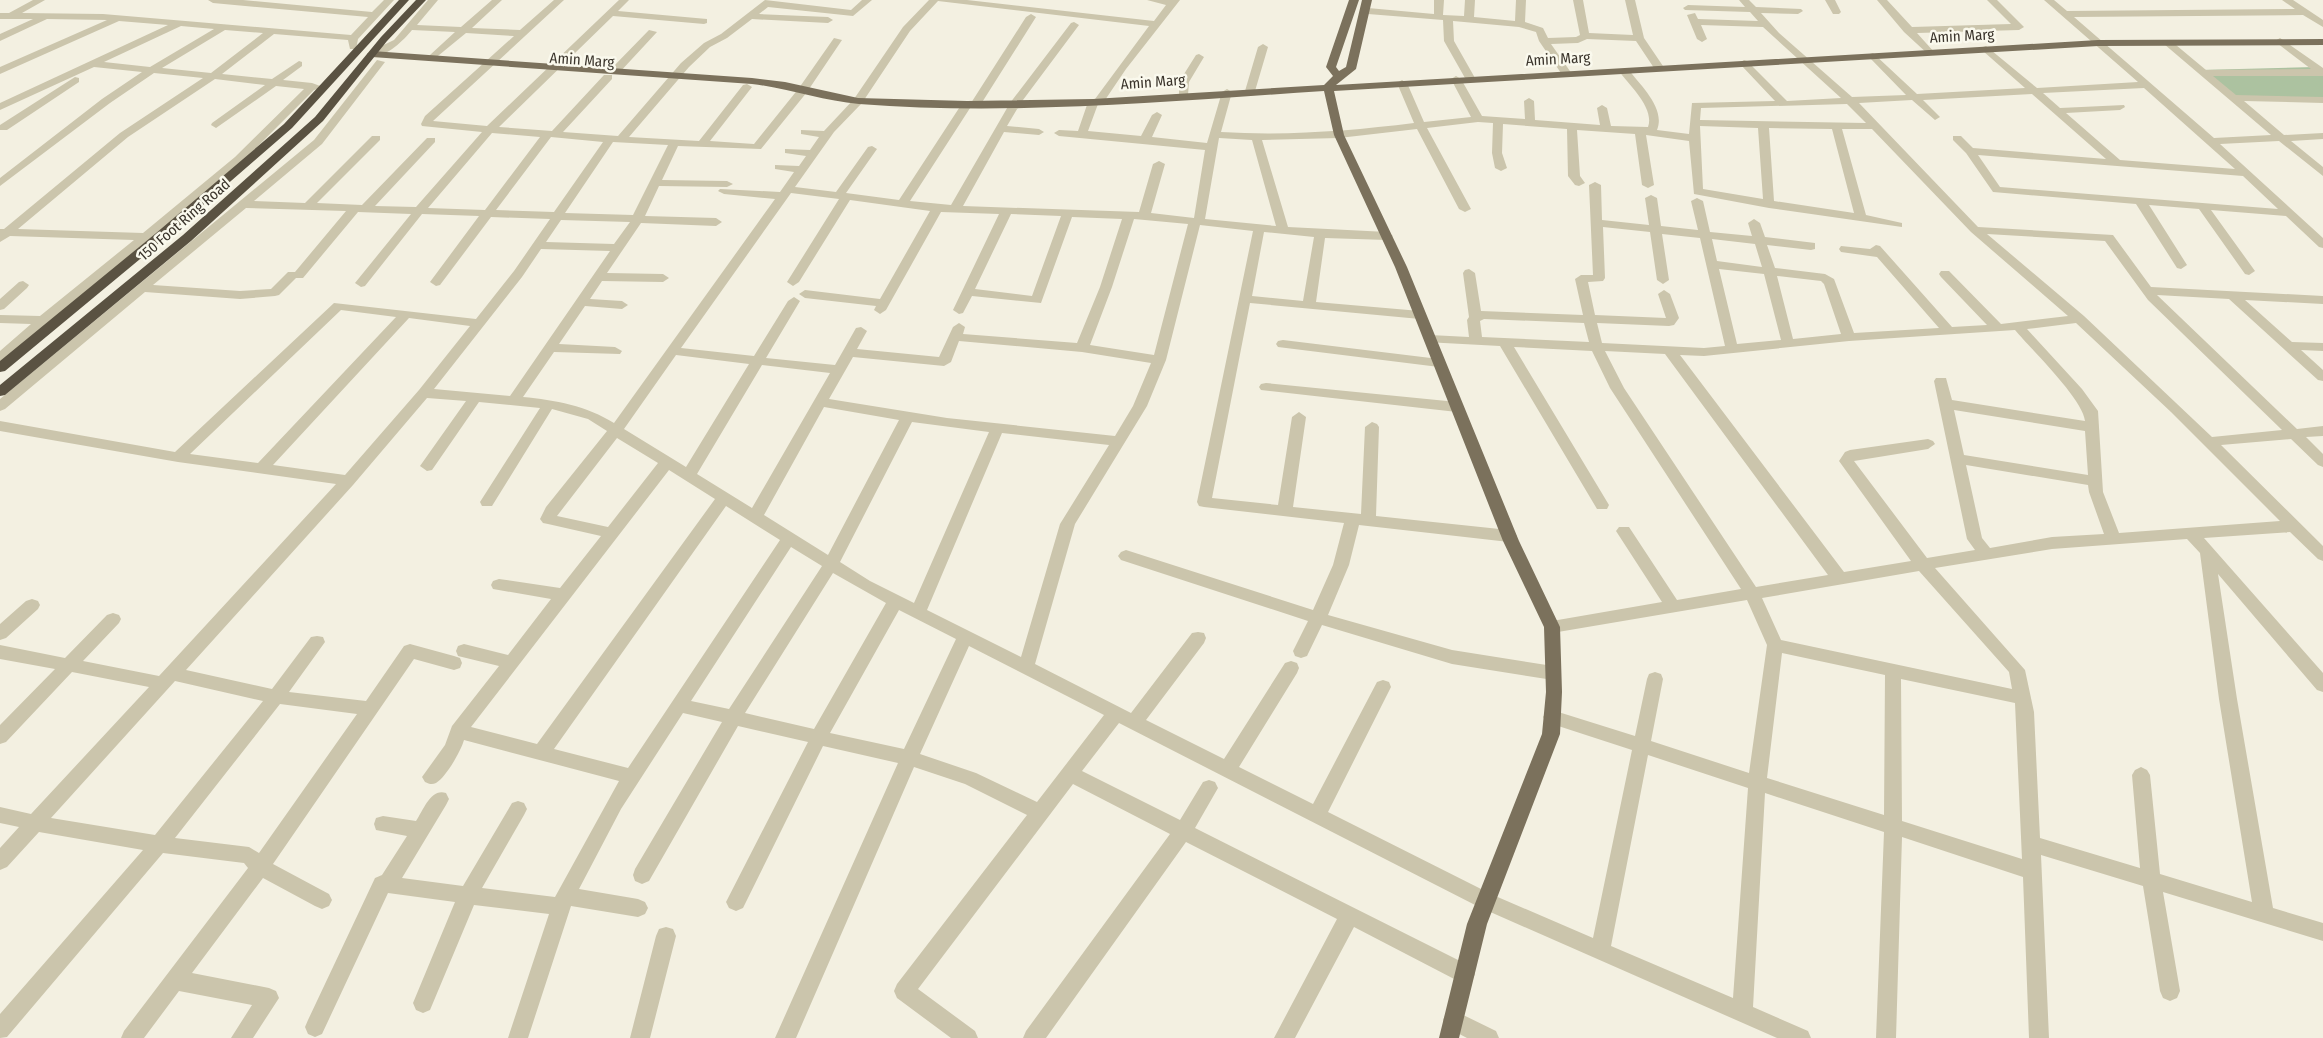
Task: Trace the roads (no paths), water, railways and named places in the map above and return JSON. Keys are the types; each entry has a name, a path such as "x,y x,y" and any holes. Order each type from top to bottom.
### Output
{"highway":[{"name":"150 Foot Ring Road","path":"0,368 159,237 288,126 318,87 404,0"},
{"name":"150 Foot Ring Road","path":"0,392 226,204 319,119 373,60 396,27 421,0"}],"main road":[{"path":"1338,76 1331,67 1354,0"},
{"path":"1367,0 1351,69 1338,76 1328,87 1339,135 1387,236 1509,536 1552,628 1551,734 1478,924 1451,1029"},
{"name":"Amin Marg","path":"674,78 747,87 799,90 858,101 972,104 1096,101 2098,43 2323,41"},
{"name":"Amin Marg","path":"373,60 432,57 550,70 785,84 799,90"},
{"name":"Amin Marg","path":"373,60 485,64"}],"street":[{"path":"5,16 40,0"},
{"path":"213,0 375,15"},
{"path":"354,52 353,38 389,0"},
{"path":"0,406 245,204 325,135 373,60 396,42 433,0"},
{"path":"432,57 497,0"},
{"path":"559,0 485,64 430,116 426,124 488,131 615,140 756,147 837,40"},
{"path":"611,0 624,0"},
{"path":"361,283 419,211 488,131 624,0"},
{"path":"750,16 840,20 853,13 867,0"},
{"path":"612,533 548,519 551,511 616,430 673,351 786,192 812,152 858,101 906,28 934,0"},
{"path":"942,0 1158,24"},
{"path":"1152,0 1174,1"},
{"path":"1438,17 1439,0"},
{"path":"1470,0 1470,20"},
{"path":"1520,24 1521,0"},
{"path":"1578,0 1585,36"},
{"path":"1630,0 1639,38 1660,69"},
{"path":"1744,0 1766,24 1850,101 1975,230 2079,320 2176,409 2207,442 2323,555"},
{"path":"1776,0 1781,11"},
{"path":"1830,0 1836,12"},
{"path":"1882,0 1928,52"},
{"path":"1907,30 2019,27 1992,0"},
{"path":"2049,0 2211,141 2323,244"},
{"path":"2287,0 2323,24"},
{"path":"1082,134 1096,101 1158,24 1174,1"},
{"path":"0,862 348,480 424,393 480,323 615,140 707,45 724,36 768,2 853,13"},
{"path":"1686,4 1753,10 1798,11"},
{"path":"1686,4 1702,39"},
{"path":"1368,11 1520,24 1540,30 1544,41 1567,74"},
{"path":"611,12 704,21"},
{"path":"2065,14 2304,12"},
{"path":"5,16 118,18 353,38"},
{"path":"0,38 47,16"},
{"path":"903,203 1031,17"},
{"path":"0,71 118,18"},
{"path":"1448,18 1449,41 1470,78"},
{"path":"1695,22 1766,24"},
{"path":"0,107 180,24"},
{"path":"955,209 1015,103 1074,26"},
{"path":"0,183 106,101 152,70 224,27"},
{"path":"410,27 520,33"},
{"path":"2,234 124,135 213,76 272,31"},
{"path":"436,282 550,135 652,32"},
{"path":"1544,41 1578,40 1585,36 1639,38"},
{"path":"2280,41 2323,73"},
{"path":"2167,42 2323,173"},
{"path":"1250,91 1263,48"},
{"path":"1986,49 2055,111 2118,163"},
{"path":"1873,56 1935,117"},
{"path":"1183,95 1184,82 1199,57"},
{"path":"1744,63 1784,104"},
{"path":"3,128 96,64 318,87"},
{"path":"216,125 299,64"},
{"path":"1624,71 1646,99 1655,117 1652,130 1640,131"},
{"path":"2203,73 2323,73"},
{"path":"1456,79 1478,119"},
{"path":"1402,83 1420,125 1465,209"},
{"path":"1898,225 1698,192 1694,138 1696,105 1784,104 2147,85"},
{"path":"0,358 42,320 196,198 318,87"},
{"path":"702,144 747,87"},
{"path":"1027,666 1068,524 1140,406 1159,360 1197,221 1211,147 1226,92"},
{"path":"0,95 41,103"},
{"path":"2234,98 2323,100"},
{"path":"1529,101 1530,123"},
{"path":"2055,111 2120,107"},
{"path":"1602,108 1606,128"},
{"path":"1146,140 1157,115"},
{"path":"1215,134 1256,136 1339,135 1478,119 1606,128 1694,138"},
{"path":"1498,120 1498,153 1501,168"},
{"path":"1695,123 1874,126"},
{"path":"1763,124 1769,205"},
{"path":"1836,126 1861,218"},
{"path":"1572,127 1574,176 1587,184 1596,224 1599,278 1581,279 1596,346 1617,388 1752,594 1775,645 1756,783 1742,1012"},
{"path":"1001,129 1039,132"},
{"path":"1640,131 1648,185"},
{"path":"805,132 812,152"},
{"path":"1059,133 1211,147"},
{"path":"1256,136 1283,230"},
{"path":"2211,141 2323,136"},
{"path":"307,206 376,138"},
{"path":"1957,138 1970,150 1998,190 2288,213"},
{"path":"144,288 240,295 275,292 296,275 360,208 431,140"},
{"path":"514,401 637,220 675,142"},
{"path":"792,282 872,149"},
{"path":"1970,150 2246,173"},
{"path":"789,151 812,152"},
{"path":"779,167 812,152"},
{"path":"1144,216 1159,164"},
{"path":"655,183 843,196 937,208 1144,216 1320,234 1387,236"},
{"path":"1651,198 1654,230 1663,280"},
{"path":"2140,201 2181,265"},
{"path":"1697,202 1710,264 1732,349"},
{"path":"226,204 716,222"},
{"path":"2202,206 2249,270"},
{"path":"689,475 758,361 800,297 881,307 937,208"},
{"path":"959,310 1006,212"},
{"path":"967,292 1037,300 1068,212"},
{"path":"1082,348 1106,287 1129,216"},
{"path":"1754,223 1769,270 1788,344"},
{"path":"1596,224 1811,246"},
{"path":"1259,228 1204,502 1509,536"},
{"path":"1975,230 2109,238 2147,291 2323,462"},
{"path":"2,234 159,237"},
{"path":"1309,304 1320,234"},
{"path":"538,245 617,248"},
{"path":"1845,249 1878,252 1949,331"},
{"path":"1710,264 1819,276 1830,282 1848,337"},
{"path":"1469,273 1476,316 1473,320 1476,341"},
{"path":"1945,274 1998,328"},
{"path":"597,277 663,278"},
{"path":"0,306 23,286"},
{"path":"2147,291 2323,300"},
{"path":"1476,316 1670,322 1673,318 1664,294"},
{"path":"2233,296 2323,377"},
{"path":"1245,299 1420,315"},
{"path":"580,302 622,305"},
{"path":"178,457 338,306 480,323"},
{"path":"262,468 406,314"},
{"path":"0,318 56,320"},
{"path":"1430,338 1704,352 1848,337 1998,328 2079,320"},
{"path":"2018,326 2087,403 2092,412 2096,492 2112,538"},
{"path":"756,517 861,332"},
{"path":"849,352 944,362 957,332 1159,360"},
{"path":"1504,342 1602,506"},
{"path":"1283,344 1440,363"},
{"path":"2290,346 2323,348"},
{"path":"550,348 615,351"},
{"path":"1669,350 1840,579"},
{"path":"673,351 838,370"},
{"path":"1941,381 1975,539 1986,554"},
{"path":"1266,387 1457,407"},
{"path":"424,393 549,404 593,416 832,564 918,612 1486,901 1801,1038"},
{"path":"427,466 476,397"},
{"path":"820,402 907,417 1120,441"},
{"path":"487,502 549,404"},
{"path":"1946,404 2092,427"},
{"path":"642,875 733,718 832,564 907,417"},
{"path":"1285,511 1299,417"},
{"path":"0,426 178,457 348,480"},
{"path":"1301,651 1318,618 1360,519 1372,426"},
{"path":"918,612 997,428"},
{"path":"2207,442 2323,431"},
{"path":"1928,444 1850,455 1846,461 1923,565 2017,670 2025,712 2038,1038"},
{"path":"1958,459 2095,481"},
{"path":"431,777 452,748 458,731 667,462"},
{"path":"541,753 724,497"},
{"path":"1552,628 2052,543 2294,526"},
{"path":"1624,531 1674,607"},
{"path":"2190,532 2207,554 2323,685"},
{"path":"518,1038 563,901 615,803 789,538"},
{"path":"2207,554 2264,914"},
{"path":"1126,556 1318,618 1452,657 1553,673"},
{"path":"499,585 564,595"},
{"path":"736,902 819,737 896,600"},
{"path":"0,634 32,605"},
{"path":"0,737 113,619"},
{"path":"785,1038 909,758 966,636"},
{"path":"1134,722 1198,638"},
{"path":"0,1030 159,844 276,697 317,642"},
{"path":"1775,645 2023,698"},
{"path":"132,1038 260,867 410,651 511,662"},
{"path":"0,652 70,666 166,678 276,697 371,709"},
{"path":"1228,769 1291,668"},
{"path":"1886,1038 1894,827 1894,670"},
{"path":"1600,950 1655,679"},
{"path":"1317,814 1383,687"},
{"path":"679,705 909,758 970,778 1041,813"},
{"path":"968,1038 904,991 1116,713"},
{"path":"1552,717 2032,871"},
{"path":"458,731 632,777"},
{"path":"1071,774 1465,974"},
{"path":"2141,775 2151,880 2170,991"},
{"path":"1033,1038 1183,831 1209,788"},
{"path":"387,885 440,799"},
{"path":"423,1003 468,895 518,809"},
{"path":"0,815 34,823 159,844 249,855 260,867 322,900"},
{"path":"383,824 421,830"},
{"path":"2031,844 2323,932"},
{"path":"315,1027 382,884 468,895 638,908"},
{"path":"1284,1038 1350,915"},
{"path":"640,1038 666,936"},
{"path":"175,980 269,998 241,1038"},
{"path":"1451,1029 1489,1038"}]}
